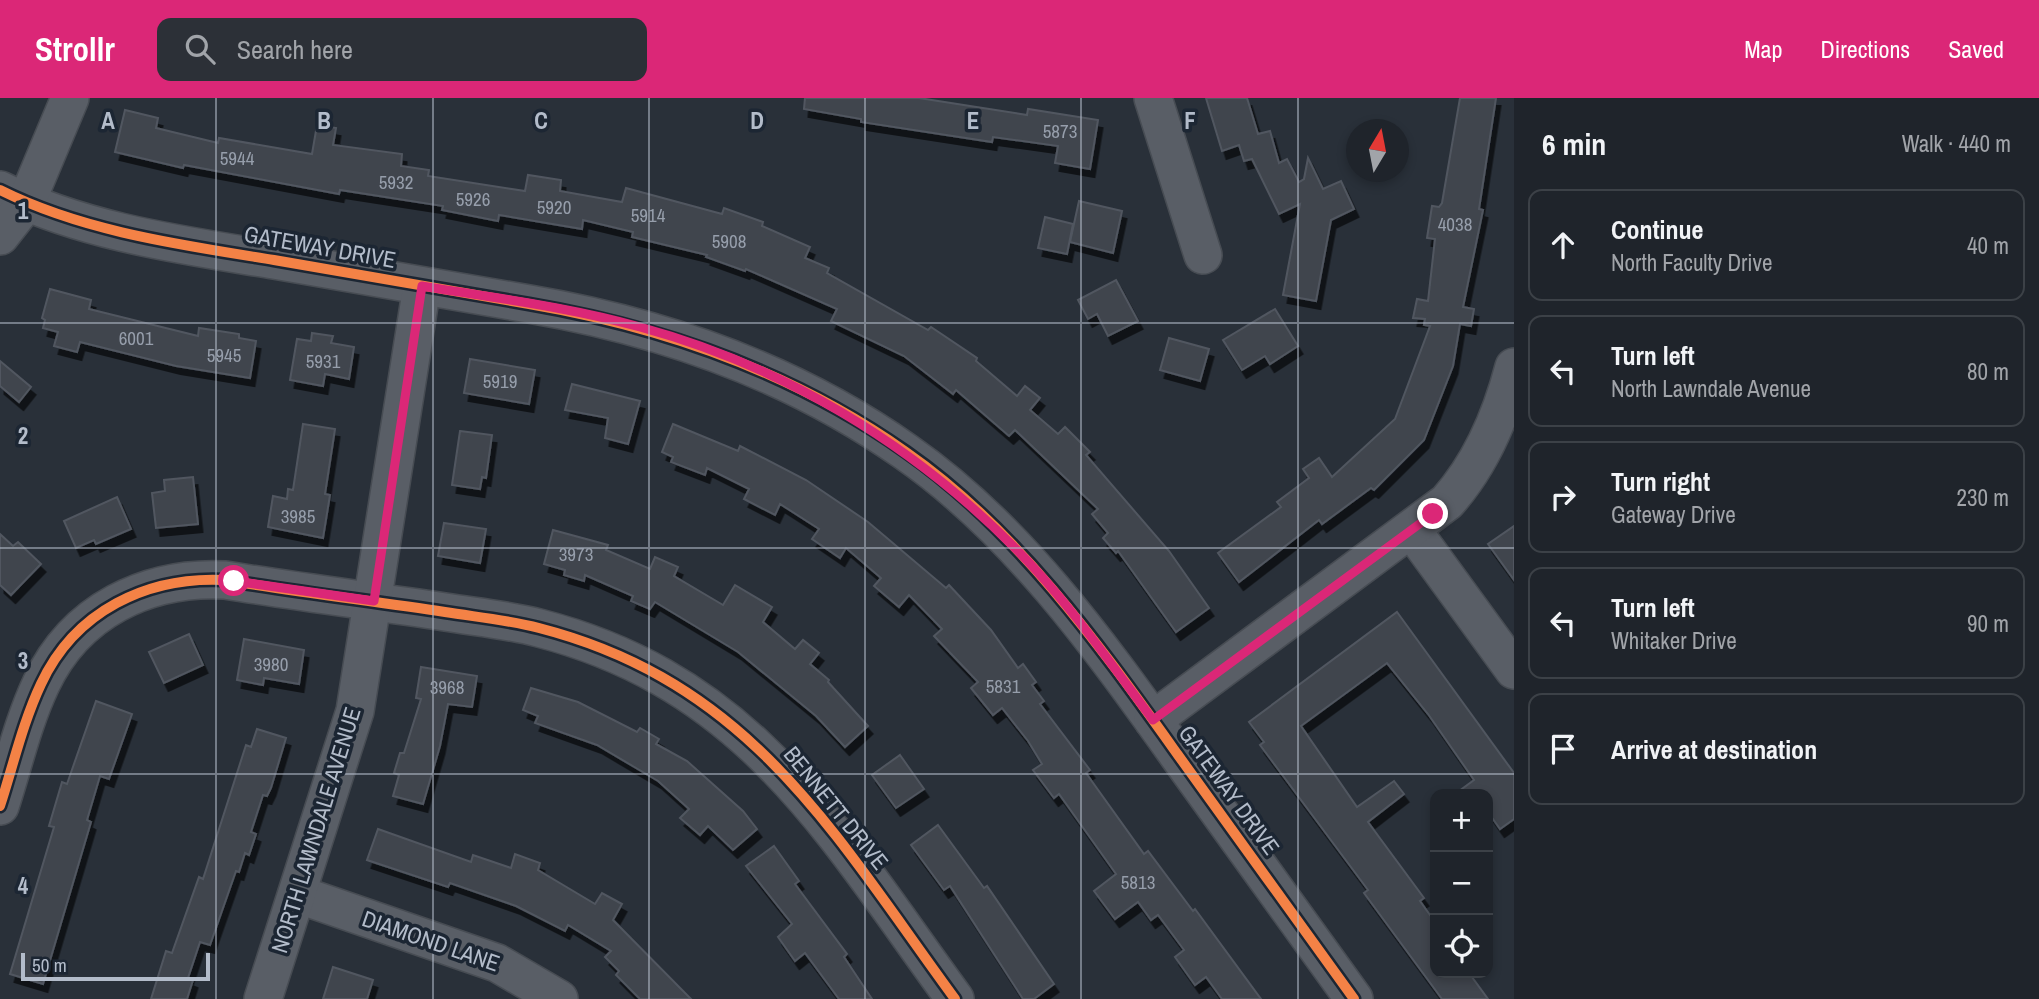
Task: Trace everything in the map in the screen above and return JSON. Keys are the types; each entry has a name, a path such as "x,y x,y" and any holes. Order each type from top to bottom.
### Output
{"street":[{"path":"0,236 13,197 70,98"},
{"path":"1153,98 1203,255"},
{"name":"GATEWAY DRIVE","path":"13,197 148,238 642,327 768,374 862,424 938,476 1015,548 1058,597 1153,720 1354,999"},
{"name":"NORTH LAWNDALE AVENUE","path":"263,999 355,711 422,286"},
{"path":"1153,720 1447,502 1479,457 1502,408 1514,367"},
{"path":"1412,530 1514,670"},
{"name":"BENNETT DRIVE","path":"0,806 47,673 67,642 83,626 122,599 155,586 190,579 225,579 495,620 562,634 637,663 697,697 743,733 792,780 955,999"},
{"name":"DIAMOND LANE","path":"297,894 496,963 559,999"}],"building":[{"path":"805,98 919,98 1027,115 1028,109 1098,120 1090,169 1055,163 1058,146 993,137 992,142 861,122 861,119 804,109"},
{"path":"1206,98 1247,98 1258,134 1270,131 1279,163 1287,159 1299,182 1304,179 1308,158 1323,189 1341,181 1354,209 1331,220 1316,301 1283,295 1300,204 1279,214 1252,159 1244,161 1239,145 1222,151"},
{"path":"1460,98 1496,98 1479,209 1483,210 1463,307 1474,309 1471,326 1460,324 1453,366 1424,440 1374,490 1371,488 1322,524 1319,520 1239,582 1218,553 1281,507 1277,502 1309,478 1303,469 1319,458 1332,477 1395,419 1430,326 1424,325 1425,319 1413,318 1417,299 1428,301 1435,239 1427,238 1432,206 1439,207 1442,203"},
{"path":"125,110 158,118 156,128 218,143 219,138 312,154 317,125 336,128 333,145 402,154 401,166 429,170 428,176 525,191 528,175 561,180 560,191 622,202 626,188 722,214 724,208 763,222 762,226 810,247 805,258 829,268 827,273 928,330 931,327 977,358 976,361 1017,396 1025,386 1040,398 1030,410 1058,434 1065,427 1090,452 1086,455 1169,551 1209,608 1176,632 1118,551 1116,553 1103,538 1108,533 1092,514 1098,509 1015,430 1009,436 956,390 953,394 904,356 831,321 837,309 746,269 745,271 706,257 707,255 632,237 633,232 583,220 582,229 499,215 498,221 442,210 443,206 340,190 339,194 184,165 183,168 115,152"},
{"path":"1079,201 1122,211 1113,253 1070,242"},
{"path":"1045,217 1073,224 1067,254 1038,248"},
{"path":"1116,280 1138,321 1108,336 1097,314 1088,319 1078,300"},
{"path":"50,289 91,300 89,309 198,336 199,328 239,334 239,338 256,341 250,378 176,366 80,342 77,352 54,346 58,332 43,328 45,320 42,318"},
{"path":"1275,309 1298,346 1270,364 1265,356 1242,370 1223,340"},
{"path":"312,333 333,336 331,343 354,347 349,379 325,374 323,386 290,380 297,339 311,341"},
{"path":"1169,338 1209,349 1200,381 1160,370"},
{"path":"470,359 535,370 529,404 464,393"},
{"path":"0,361 31,387 19,402 0,386"},
{"path":"572,384 640,401 628,444 605,438 608,418 565,410"},
{"path":"303,424 335,429 325,494 330,495 323,538 268,527 273,496 287,499 288,489 293,490"},
{"path":"673,424 738,451 740,446 806,480 868,522 946,588 949,585 991,630 1018,668 1023,664 1036,682 1032,685 1044,701 1040,704 1090,770 1086,773 1144,854 1148,851 1193,911 1195,909 1261,999 1222,999 1206,977 1195,985 1175,957 1184,950 1158,915 1151,920 1138,902 1115,919 1094,891 1116,874 1059,794 1054,798 1033,770 1042,764 1028,741 1002,708 993,715 971,688 978,682 934,636 942,629 909,595 899,607 874,586 881,578 846,548 840,558 812,539 819,529 780,504 775,515 744,499 749,489 707,468 705,475 671,462 673,457 662,452"},
{"path":"460,431 492,435 486,478 482,477 480,489 452,485"},
{"path":"193,477 198,524 156,528 152,493 165,491 164,480"},
{"path":"117,497 131,529 96,544 94,540 76,548 64,521"},
{"path":"444,523 486,529 480,563 438,556"},
{"path":"1514,526 1514,580 1488,544"},
{"path":"553,530 608,545 606,550 650,569 655,557 678,567 674,576 723,605 735,585 772,607 763,622 795,649 803,640 819,653 810,664 829,680 868,726 845,747 816,716 738,652 655,602 650,609 631,601 633,596 585,575 584,581 564,575 565,570 544,564"},
{"path":"0,534 13,546 18,542 41,564 11,595 0,585"},
{"path":"1397,612 1514,773 1514,819 1500,829 1493,819 1493,789 1462,789 1474,780 1428,714 1387,663 1301,726 1357,807 1394,781 1404,794 1368,822 1424,898 1420,901 1430,915 1430,978 1473,978 1488,999 1442,999 1364,893 1368,890 1260,745 1264,742 1249,722"},
{"path":"189,634 203,665 164,683 149,652"},
{"path":"244,639 304,650 299,684 264,678 263,685 237,680"},
{"path":"421,667 477,676 472,707 448,704 440,746 423,804 393,796 399,775 394,773 400,753 404,753 421,699 416,698"},
{"path":"531,688 578,702 637,732 640,728 659,739 656,744 687,761 743,811 757,829 733,850 708,826 700,835 680,818 689,809 658,781 597,745 535,723 538,716 523,710"},
{"path":"96,701 132,714 109,779 100,776 87,820 91,822 43,984 10,974 54,827 49,826 62,782 67,784"},
{"path":"257,729 286,738 271,788 267,796 263,795 251,832 256,834 249,855 245,853 239,872 236,871 210,945 200,942 188,978 193,980 187,999 151,999 166,951 172,953 199,877 203,879 246,745 251,747"},
{"path":"900,755 924,789 896,808 872,775"},
{"path":"938,825 984,888 987,886 1054,984 1034,999 1023,999 950,886 944,890 911,845"},
{"path":"378,829 471,862 473,855 511,868 515,854 540,863 538,870 595,904 602,893 622,904 613,920 691,999 640,999 616,975 619,971 605,957 611,951 568,925 565,931 516,906 450,883 448,887 367,860"},
{"path":"774,846 799,881 795,884 847,954 844,957 872,999 839,999 805,953 795,961 778,937 792,924 746,866"},
{"path":"333,967 373,980 367,999 323,999"}],"cycle path":[{"path":"0,190 65,217 134,235 529,304 629,326 726,357 819,399 863,424 947,483 1021,553 1055,592 1118,673 1354,999"},
{"path":"0,806 29,713 55,658 73,636 94,618 116,603 141,592 168,584 225,580 516,623 613,653 677,686 732,726 782,772 826,824 955,999"}],"route":[{"path":"234,581 374,601 422,286 532,304 642,327 768,374 874,431 938,476 1015,548 1058,597 1153,720 1433,514"}]}
